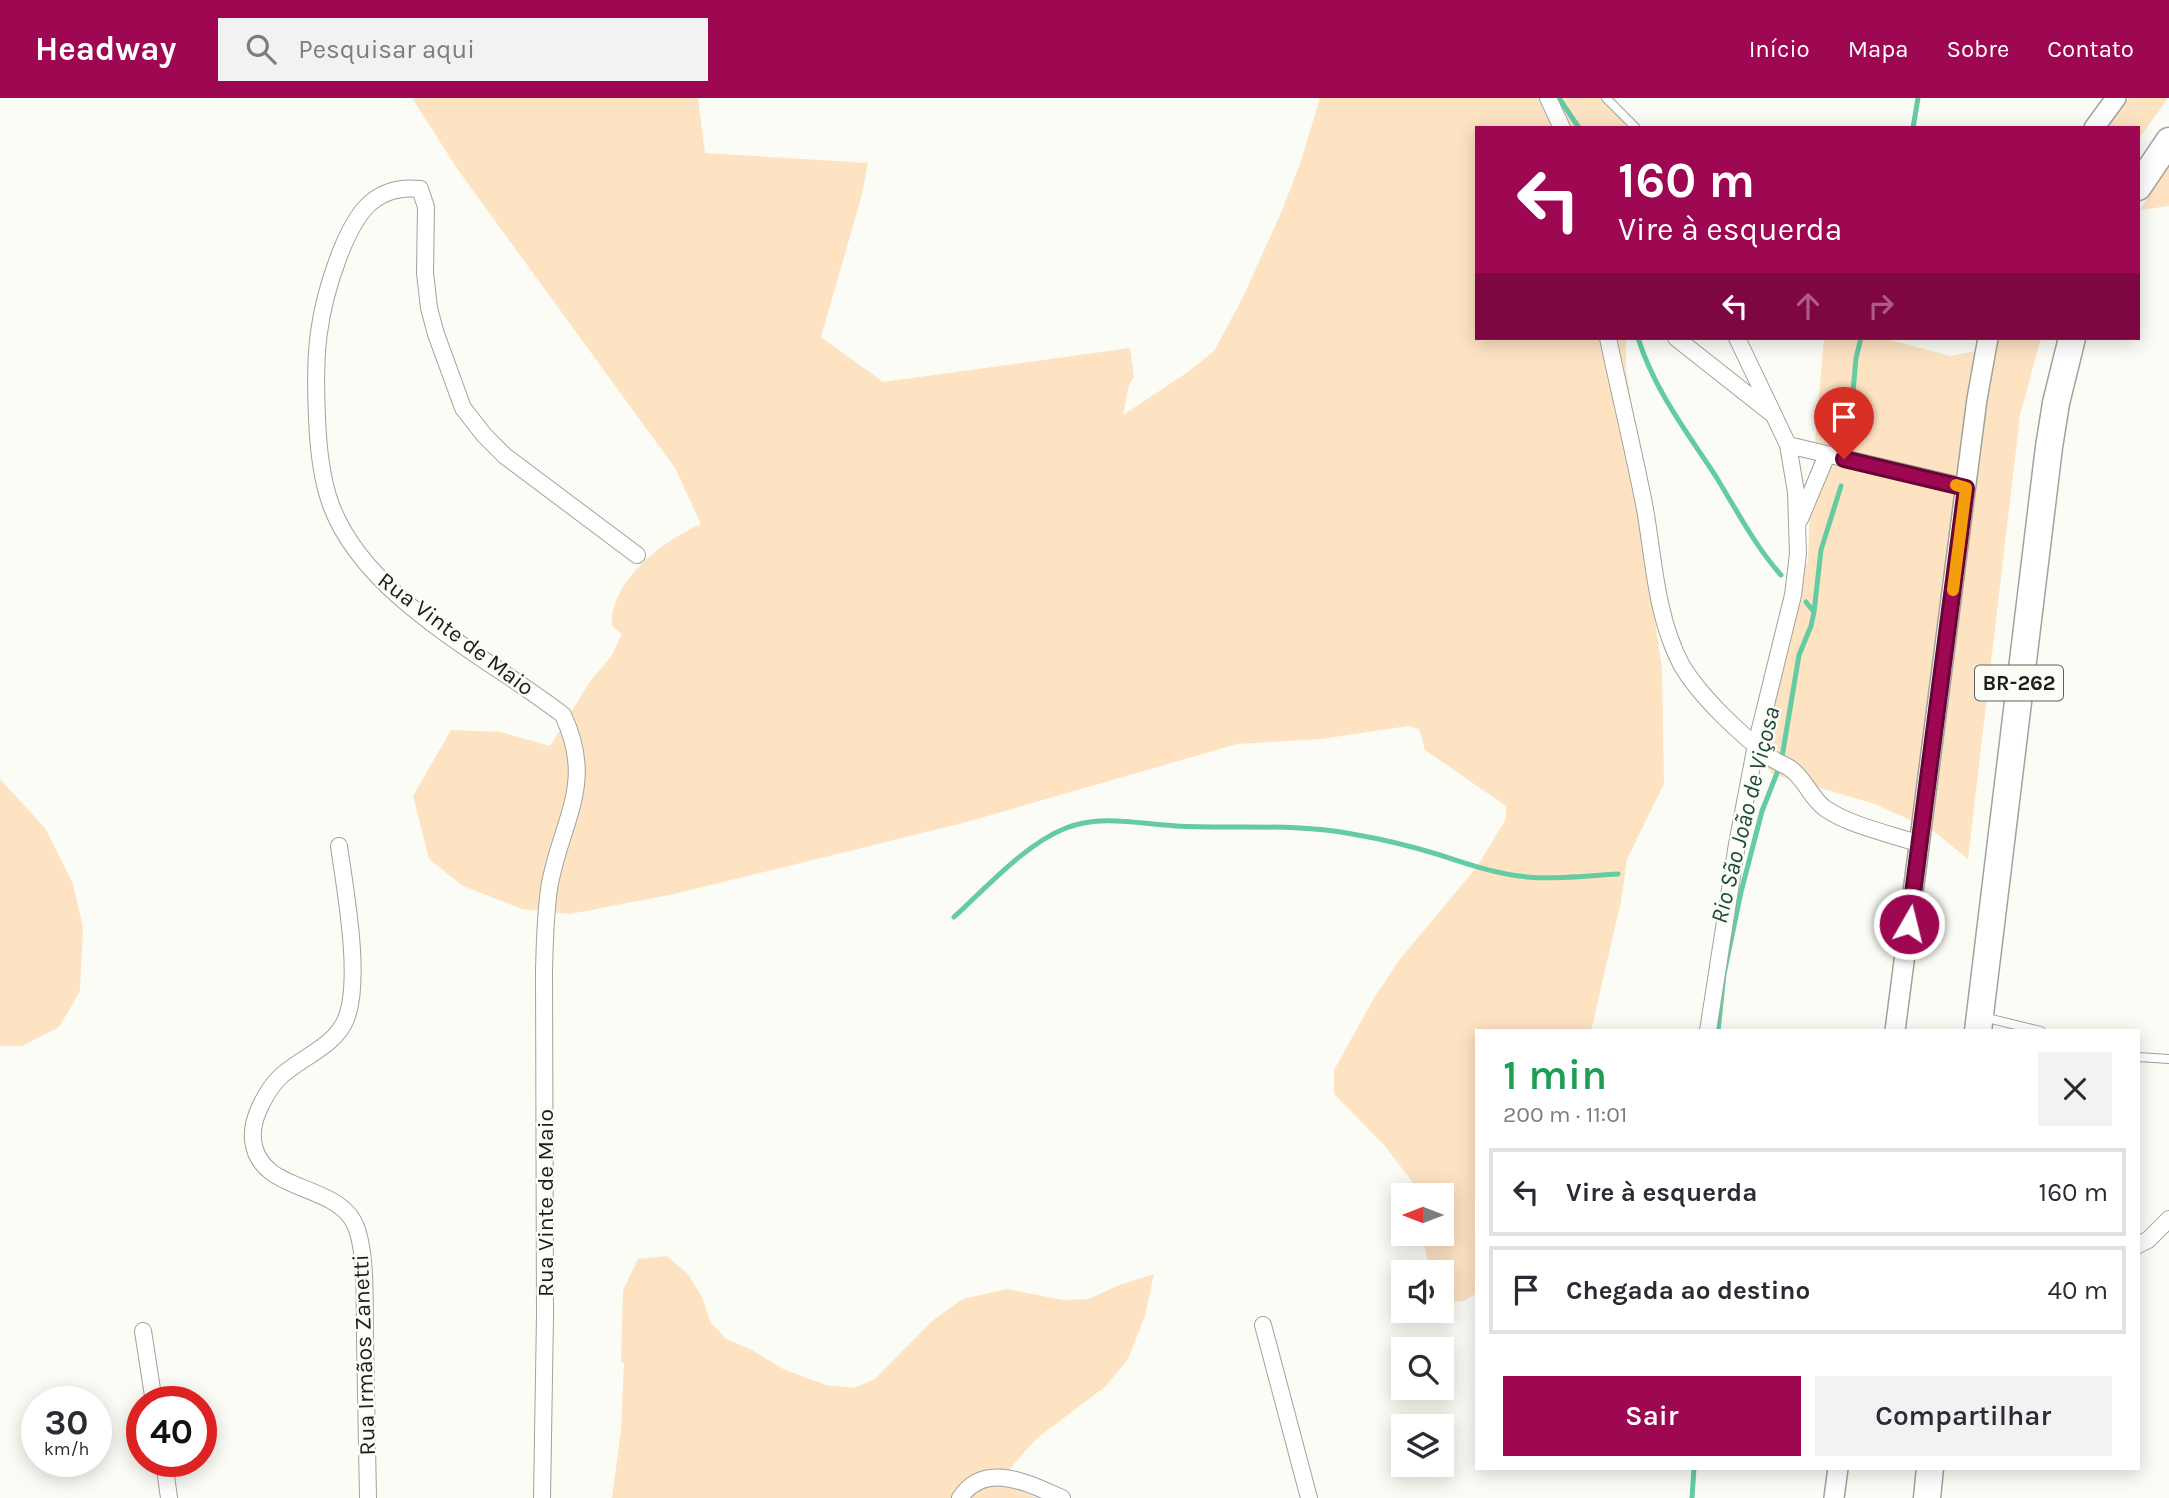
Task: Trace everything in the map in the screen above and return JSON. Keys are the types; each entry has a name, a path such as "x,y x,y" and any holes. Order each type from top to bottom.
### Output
{"highway":[{"path":"2140,184 2169,141"},
{"name":"BR-262","path":"1978,1024 2049,447 2056,403 2072,340"},
{"path":"1927,1498 1930,1470"}],"street":[{"path":"1548,98 1561,126"},
{"path":"2095,126 2116,98"},
{"name":"Rua Vinte de Maio","path":"542,1498 546,919 550,884 578,784 578,764 572,733 564,715 402,599 377,576 349,542 330,505 318,448 314,368 320,321 330,280 347,235 366,205 382,194 397,189 420,189 426,206 425,273 429,307 463,408 505,456 637,555"},
{"path":"1608,340 1631,434 1670,639 1682,666 1705,696 1773,760 1791,769 1804,781 1816,800 1825,808 1849,821 1920,845"},
{"path":"1678,340 1773,415"},
{"path":"1708,1029 1737,845 1756,745 1793,595 1798,554 1799,521 1788,445 1738,340"},
{"path":"1895,1029 1977,399 1988,340"},
{"path":"1788,445 1966,488"},
{"path":"1799,521 1827,455"},
{"name":"Rua Irmãos Zanetti","path":"338,846 352,960 351,998 346,1021 329,1041 279,1077 264,1097 256,1117 253,1139 258,1159 272,1173 343,1209 353,1220 361,1245 364,1288 368,1498"},
{"path":"2140,1244 2148,1240 2169,1219"},
{"path":"1263,1325 1309,1498"},
{"path":"143,1331 152,1386"},
{"path":"1834,1498 1838,1470"},
{"path":"960,1498 964,1492 991,1476 1016,1479 1062,1498"},
{"path":"166,1477 169,1498"}],"lane":[{"path":"1606,98 1634,126"},
{"path":"1978,1024 2023,1029"},
{"path":"2140,1057 2169,1059"}],"shaded area":[{"path":"412,98 698,98 705,153 868,163 861,198 821,337 883,382 1130,348 1134,377 1129,385 1123,415 1185,374 1214,351 1242,299 1281,213 1301,161 1320,98 1615,98 1625,126 1475,126 1475,340 1626,340 1626,368 1637,442 1662,669 1664,784 1627,859 1621,901 1591,1029 1475,1029 1475,1294 1464,1301 1454,1302 1454,1260 1427,1260 1425,1246 1454,1246 1454,1183 1413,1183 1384,1145 1334,1094 1334,1070 1374,998 1400,959 1476,868 1506,819 1506,806 1425,750 1419,729 1408,726 1321,739 1237,744 967,822 674,894 570,914 522,909 463,886 429,859 413,796 451,730 501,732 550,746 591,680 611,657 622,634 612,626 614,609 629,578 656,552 701,524 675,468 458,170"},
{"path":"2129,98 2168,98 2140,138 2140,126 2107,126"},
{"path":"2169,164 2169,206 2140,210"},
{"path":"1824,340 1890,340 1950,356 1981,350 1984,340 2040,340 2020,415 1968,859 1932,830 1875,804 1772,774 1758,755 1789,584 1808,562 1810,500"},
{"path":"0,779 45,828 73,884 83,928 80,991 59,1027 22,1046 0,1046"},
{"path":"667,1256 688,1274 701,1295 711,1323 726,1339 752,1350 783,1369 826,1385 854,1388 875,1379 932,1321 963,1299 1007,1289 1063,1300 1089,1299 1119,1285 1154,1274 1145,1316 1128,1359 1106,1386 1036,1439 999,1481 1037,1498 612,1498 621,1430 623,1290 638,1259"}],"waterway":[{"path":"1559,98 1578,126"},
{"name":"Rio São João de Viçosa","path":"1913,126 1918,98"},
{"path":"1639,340 1653,375 1672,409 1754,540 1781,575"},
{"name":"Rio São João de Viçosa","path":"1849,437 1856,358 1860,340"},
{"name":"Rio São João de Viçosa","path":"1718,1029 1724,974 1741,892 1762,811 1781,763 1799,655 1814,612 1821,550 1841,486"},
{"path":"1806,602 1814,612"},
{"path":"954,917 1021,856 1051,835 1079,824 1107,821 1331,831 1396,843 1484,869 1525,877 1618,874"},
{"name":"Rio São João de Viçosa","path":"1692,1498 1694,1470"}],"slow traffic":[{"path":"1953,590 1966,488 1956,485"}],"route":[{"path":"1844,459 1966,488 1909,924"}]}
